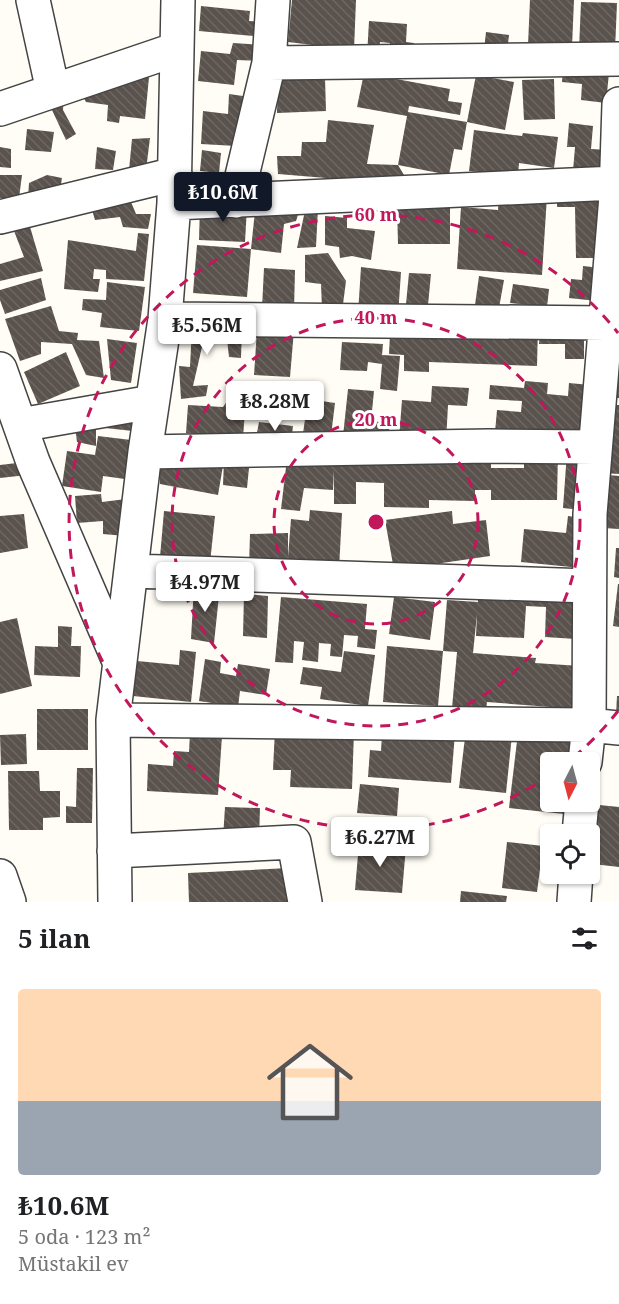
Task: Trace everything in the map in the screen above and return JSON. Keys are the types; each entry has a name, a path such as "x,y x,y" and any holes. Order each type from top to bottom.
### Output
{"street":[{"path":"33,0 53,91"},
{"path":"115,902 113,720 145,452 165,319 175,189 178,0"},
{"path":"236,201 269,63 273,0"},
{"path":"0,109 177,49"},
{"path":"269,63 619,59"},
{"path":"590,752 604,727 589,586 590,514 595,447 611,363 606,323 617,192 619,104"},
{"path":"0,217 175,189 236,201 617,192"},
{"path":"165,319 606,323"},
{"path":"0,369 33,462 120,662"},
{"path":"20,425 152,402"},
{"path":"145,452 489,446 595,447"},
{"path":"131,571 589,586"},
{"path":"113,720 604,727"},
{"path":"114,851 294,842 305,902"},
{"path":"0,876 9,902"},
{"path":"574,902 575,884"}],"building":[{"path":"292,0 356,0 354,50 288,42"},
{"path":"530,0 574,0 572,47 528,45"},
{"path":"581,2 617,3 615,50 579,49"},
{"path":"201,6 250,11 249,21 264,22 265,37 199,31"},
{"path":"369,21 407,24 406,42 414,43 411,57 389,51 390,43 380,42 378,57 367,56"},
{"path":"486,32 509,35 507,53 484,50"},
{"path":"233,43 262,45 259,61 237,60 234,85 198,81 201,51 230,54"},
{"path":"563,69 609,73 606,103 581,100 582,84 562,82"},
{"path":"127,73 149,77 145,119 120,116 119,123 107,121 108,105 86,102 78,87 85,85 90,96 96,95 97,80"},
{"path":"364,73 450,89 448,101 462,103 460,115 409,106 408,112 467,122 462,150 454,149 449,175 398,165 407,116 357,107"},
{"path":"278,75 325,78 326,111 277,113"},
{"path":"476,75 514,82 505,130 467,122"},
{"path":"554,79 555,119 524,120 522,80"},
{"path":"64,94 63,110 76,134 66,140 52,110 43,111"},
{"path":"229,94 250,97 236,146 201,144 203,111 228,114"},
{"path":"328,120 374,125 367,164 398,165 410,185 278,174 277,156 301,156 302,142 326,142"},
{"path":"569,123 593,126 591,149 609,150 607,174 573,171 575,147 567,147"},
{"path":"27,129 54,132 51,152 25,150"},
{"path":"474,130 522,136 523,133 558,137 554,168 519,163 518,176 469,171"},
{"path":"150,138 146,170 129,170 132,139"},
{"path":"0,147 11,149 11,168 0,167"},
{"path":"97,147 116,151 113,170 95,169"},
{"path":"202,150 221,153 219,173 200,171"},
{"path":"0,175 22,175 19,198 0,198"},
{"path":"47,175 62,178 59,196 28,198 29,183"},
{"path":"499,193 547,196 542,275 457,269 461,207 498,210"},
{"path":"129,197 136,214 151,214 148,229 123,227 120,217 95,220 90,203"},
{"path":"557,198 601,198 602,258 576,258 575,207 557,207"},
{"path":"450,203 450,244 398,244 397,204"},
{"path":"200,205 247,207 245,242 199,240"},
{"path":"306,206 318,208 316,247 297,248"},
{"path":"300,209 296,221 284,224 281,253 251,249 255,211"},
{"path":"325,216 347,218 347,228 375,231 371,260 352,256 340,258 339,247 325,245"},
{"path":"28,220 43,271 0,281 0,264 24,257 11,223"},
{"path":"138,233 149,234 144,281 106,279 106,270 94,269 93,279 100,279 98,292 64,289 68,240 136,251"},
{"path":"197,245 251,249 247,297 193,293"},
{"path":"328,253 346,281 342,312 322,309 321,284 305,282 305,255"},
{"path":"583,266 601,268 597,301 569,298 571,279 582,280"},
{"path":"361,267 401,272 398,316 358,314"},
{"path":"264,268 295,270 294,310 262,308"},
{"path":"409,273 431,274 428,305 406,304"},
{"path":"479,276 504,280 499,308 475,305"},
{"path":"41,278 46,300 5,314 0,300 0,290"},
{"path":"107,282 145,287 139,331 100,327 102,313 82,310 83,299 106,300"},
{"path":"513,284 549,289 547,307 510,303"},
{"path":"51,306 59,331 78,333 77,340 99,341 104,378 86,375 72,344 41,342 41,354 20,361 5,319"},
{"path":"538,325 537,366 429,362 429,372 404,371 404,355 389,354 390,334"},
{"path":"540,326 584,327 584,359 565,359 565,344 539,344"},
{"path":"192,327 242,327 241,358 229,357 227,339 210,337 202,347 193,386 208,385 206,396 181,399 179,366 190,367"},
{"path":"257,330 294,330 290,377 254,375"},
{"path":"107,339 137,343 131,383 111,380"},
{"path":"342,342 383,344 382,355 400,356 397,391 380,389 382,364 368,362 367,371 340,370"},
{"path":"66,352 80,386 38,404 24,372"},
{"path":"614,367 619,367 619,398 612,398"},
{"path":"234,381 247,382 243,438 186,433 188,405 223,407 233,393"},
{"path":"266,381 303,385 301,407 272,404 271,413 253,411 255,395 264,396"},
{"path":"525,381 548,383 547,394 568,396 569,383 590,385 586,439 495,432 497,410 521,412 522,401 489,399 490,385 524,388"},
{"path":"432,386 469,388 467,406 448,405 446,442 399,439 402,400 431,402"},
{"path":"348,389 374,391 371,421 390,423 388,440 343,436"},
{"path":"308,399 335,403 330,444 302,440"},
{"path":"613,405 619,405 619,474 603,473"},
{"path":"133,418 133,431 96,427 96,446 77,442 75,426"},
{"path":"259,422 293,426 291,443 256,438"},
{"path":"98,436 131,440 125,479 103,476 101,492 62,486 67,451 95,455"},
{"path":"524,451 558,451 557,500 491,500 491,490 475,490 475,501 429,500 429,508 384,507 384,483 356,482 356,504 334,504 334,470 333,490 304,488 300,511 281,509 287,459 491,460 491,468 524,468"},
{"path":"567,452 584,452 581,510 563,508"},
{"path":"250,458 247,488 223,485 224,460 218,495 160,484 159,460"},
{"path":"25,462 27,475 0,478 0,465"},
{"path":"597,474 619,476 619,529 603,528"},
{"path":"101,494 102,502 126,499 125,536 103,534 103,521 77,523 75,496"},
{"path":"310,510 342,513 339,569 249,566 250,534 288,533 288,557 291,519 309,521"},
{"path":"164,511 215,516 210,563 160,557"},
{"path":"452,511 453,524 486,520 490,556 394,570 385,520"},
{"path":"24,514 28,548 0,553 0,516"},
{"path":"568,516 586,518 581,568 521,562 524,529 566,533"},
{"path":"616,548 619,548 619,578 614,577"},
{"path":"619,584 619,627 613,626"},
{"path":"194,586 220,586 214,643 191,639"},
{"path":"478,591 577,596 576,639 545,637 546,607 526,606 524,638 476,636 477,614 473,653 536,658 535,663 580,666 577,709 487,702 486,710 452,708 457,652 443,651 447,600 478,602"},
{"path":"244,594 268,596 267,638 243,636"},
{"path":"281,597 367,604 365,629 377,630 375,649 357,647 358,636 344,635 342,657 330,656 331,644 319,643 318,662 302,660 304,642 294,641 293,663 275,662"},
{"path":"394,597 435,602 430,640 389,634"},
{"path":"17,618 32,686 0,694 0,622"},
{"path":"58,626 72,627 71,646 81,646 80,677 34,675 35,646 58,647"},
{"path":"387,646 443,651 438,706 383,702"},
{"path":"180,650 196,652 191,702 133,696 137,661 179,665"},
{"path":"344,651 375,655 368,706 320,699 322,687 300,684 303,667 341,672"},
{"path":"205,659 221,662 220,673 236,676 238,664 270,669 266,695 240,691 238,707 199,701"},
{"path":"617,696 619,696 619,715 616,715"},
{"path":"37,709 88,709 88,750 37,750"},
{"path":"275,729 354,731 352,789 290,787 291,770 273,770"},
{"path":"466,729 512,735 506,793 459,788"},
{"path":"190,733 222,736 218,795 147,791 148,764 173,766 174,751 189,752"},
{"path":"455,733 451,783 368,777 370,750 381,751 382,734"},
{"path":"518,733 573,740 572,752 540,752 540,811 509,808"},
{"path":"26,734 27,764 1,765 0,735"},
{"path":"77,768 93,768 92,823 66,823 66,806 76,807"},
{"path":"8,771 39,771 40,791 60,791 60,817 43,818 43,830 9,830"},
{"path":"360,784 399,788 397,816 357,813"},
{"path":"600,805 619,807 619,867 600,865 600,824 597,824"},
{"path":"225,807 260,808 259,839 223,838"},
{"path":"507,842 540,846 537,892 502,888"},
{"path":"359,843 406,846 402,893 355,890"},
{"path":"289,868 291,902 189,902 188,873"},
{"path":"461,891 507,896 506,902 460,902"}]}
